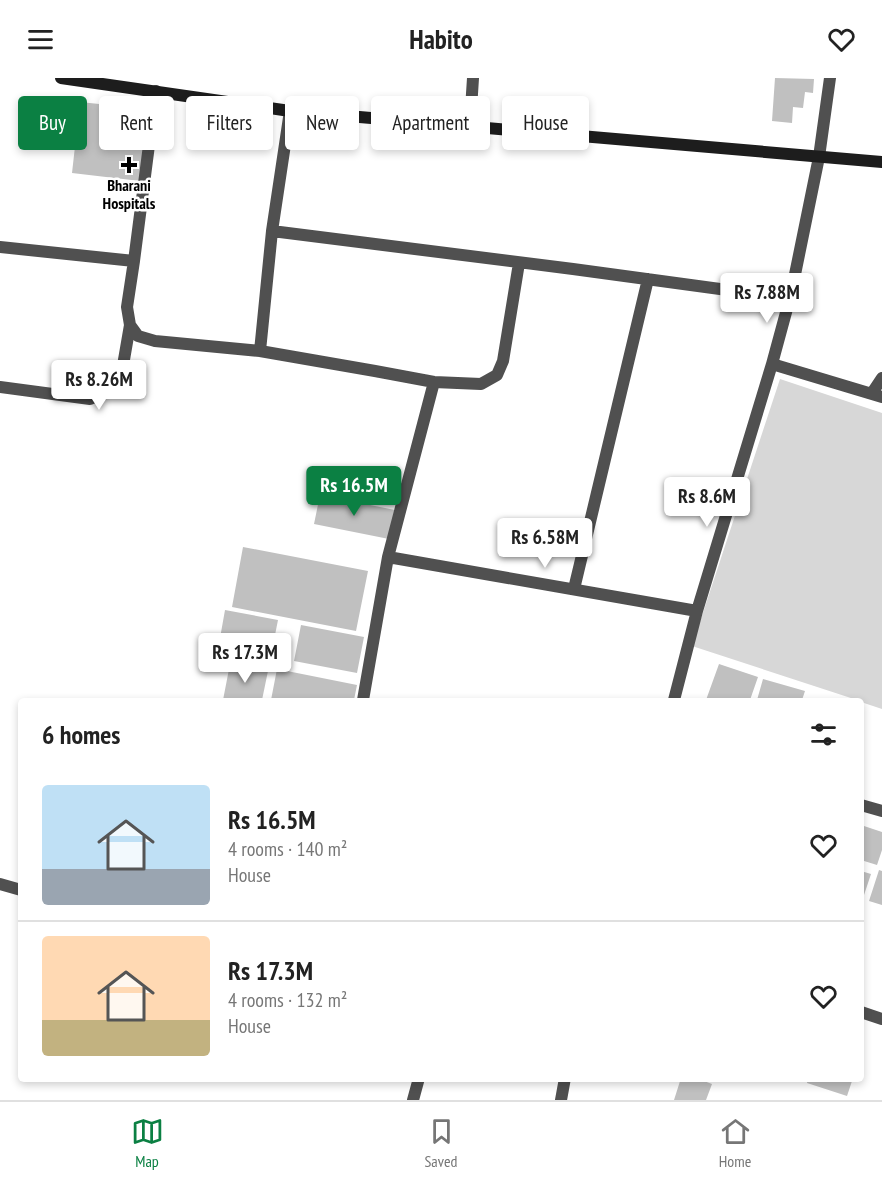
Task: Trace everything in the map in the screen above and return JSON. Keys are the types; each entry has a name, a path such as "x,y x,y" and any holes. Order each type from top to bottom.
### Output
{"street":[{"path":"62,78 121,82 156,91 285,110"},
{"path":"472,96 473,78"},
{"path":"675,698 697,611 792,294 819,157 830,78"},
{"path":"0,387 90,399 110,391 121,377 130,325 127,307 156,91"},
{"path":"490,127 882,162"},
{"path":"260,351 272,231 285,144"},
{"path":"272,231 742,292 792,294"},
{"path":"0,247 134,261"},
{"path":"130,325 138,336 155,341 260,351 434,382 481,384 497,375 503,362 519,263"},
{"path":"574,589 648,279"},
{"path":"772,364 877,395 882,378"},
{"path":"363,698 388,557 434,382"},
{"path":"388,557 697,611"},
{"path":"864,806 882,811"},
{"path":"0,884 18,889"},
{"path":"864,1013 882,1019"},
{"path":"413,1100 418,1082"},
{"path":"561,1100 564,1082"}],"shaded area":[{"path":"780,379 882,413 882,709 864,703 864,698 851,698 692,646"}],"building":[{"path":"775,78 814,79 813,93 805,92 803,108 793,107 792,123 772,121"},
{"path":"87,103 99,104 99,150 143,150 140,181 72,173 75,150 87,150"},
{"path":"320,495 395,510 389,539 314,524"},
{"path":"243,547 368,571 356,631 232,607"},
{"path":"225,610 278,620 269,665 217,655"},
{"path":"301,625 364,637 357,673 294,661"},
{"path":"230,664 268,671 262,698 223,698"},
{"path":"719,664 758,677 751,698 707,698"},
{"path":"277,669 357,685 354,698 271,698"},
{"path":"763,679 805,691 803,698 758,698"},
{"path":"864,826 882,832 882,850 877,865 864,861"},
{"path":"879,870 882,871 882,905 869,901"},
{"path":"864,872 871,874 864,895"},
{"path":"680,1082 712,1084 706,1100 674,1100"},
{"path":"807,1082 852,1082 847,1096"}],"place":[{"name":"Bharani Hospitals","path":"129,165"}]}
